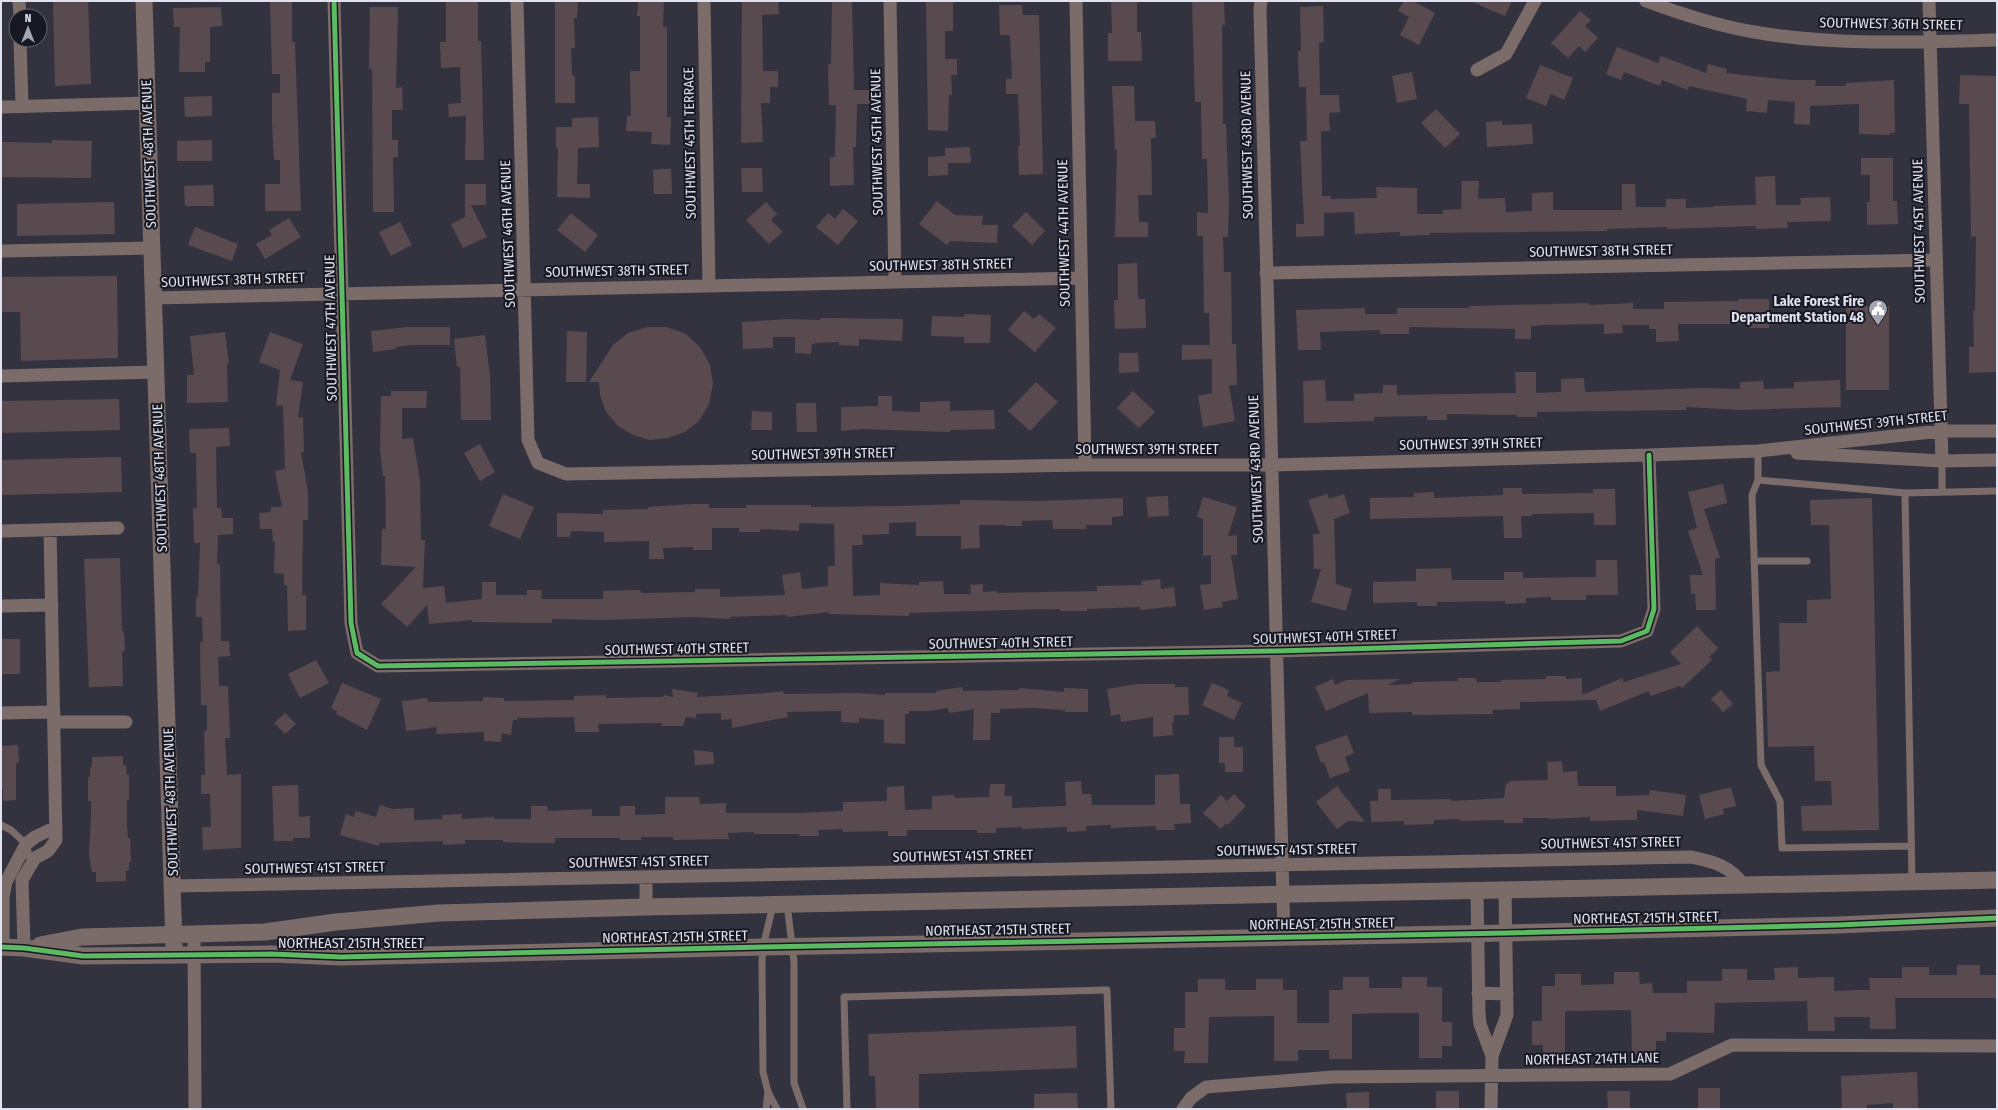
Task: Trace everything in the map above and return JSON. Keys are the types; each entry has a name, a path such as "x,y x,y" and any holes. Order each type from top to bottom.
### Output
{"street":[{"name":"SOUTHWEST 48TH AVENUE","path":"144,1 157,372 174,955"},
{"name":"SOUTHWEST 47TH AVENUE","path":"334,1 351,623 357,653"},
{"name":"SOUTHWEST 46TH AVENUE","path":"517,1 526,289 528,440 538,463"},
{"name":"SOUTHWEST 45TH TERRACE","path":"704,1 709,285"},
{"name":"SOUTHWEST 45TH AVENUE","path":"890,1 896,282"},
{"name":"SOUTHWEST 44TH AVENUE","path":"1076,1 1085,465"},
{"name":"SOUTHWEST 43RD AVENUE","path":"1261,1 1266,274 1284,937"},
{"path":"1476,70 1506,54 1535,1"},
{"name":"SOUTHWEST 36TH STREET","path":"1646,1 1679,14 1754,32 1820,40 1874,43 1997,40"},
{"name":"SOUTHWEST 41ST AVENUE","path":"1929,1 1942,461"},
{"path":"20,48 22,106"},
{"path":"1,107 148,103"},
{"path":"1,251 153,248"},
{"name":"SOUTHWEST 38TH STREET","path":"1266,274 1936,260"},
{"name":"SOUTHWEST 38TH STREET","path":"154,298 1081,278"},
{"path":"1,376 157,372"},
{"name":"SOUTHWEST 39TH STREET","path":"538,463 566,474 1085,465 1272,465 1758,451 1941,431 1997,431"},
{"name":"SOUTHWEST 39TH STREET","path":"1758,451 1942,461 1997,460"},
{"name":"SOUTHWEST 40TH STREET","path":"357,653 378,666 1277,651 1621,641 1647,631 1654,609 1649,455"},
{"path":"1,531 118,528"},
{"path":"24,948 22,880 31,863 40,854 48,851 56,840 50,530"},
{"path":"1,606 52,604"},
{"path":"1,713 126,722"},
{"path":"2,947 3,882 26,844 35,837 56,827"},
{"name":"SOUTHWEST 41ST STREET","path":"173,886 1691,857 1718,863 1738,878 1744,885"},
{"path":"646,878 646,907"},
{"name":"NORTHEAST 215TH STREET","path":"24,948 82,937 194,936 265,932 336,922 439,913 646,907 1997,880"},
{"path":"1491,1109 1492,1056 1507,1015 1505,890"},
{"path":"1477,891 1478,993 1480,1024 1492,1056"},
{"name":"NORTHEAST 215TH STREET","path":"2,947 24,948 83,956 272,954 342,957 763,947 1477,934 1838,925 1997,918"},
{"path":"194,936 193,1048 195,1109"},
{"path":"1478,993 1507,994"},
{"name":"NORTHEAST 214TH LANE","path":"1183,1109 1190,1098 1206,1087 1332,1077 1670,1074 1732,1045 1997,1046"}],"lane":[{"path":"1758,451 1758,480 1752,495 1761,765 1780,801 1782,848 1911,846"},
{"path":"1942,461 1942,492"},
{"path":"1758,480 1905,493 1997,491"},
{"path":"1905,493 1912,882"},
{"path":"1754,561 1807,561"},
{"path":"1,825 11,830 26,844 31,863"},
{"path":"3,882 22,880"},
{"path":"777,1109 768,1091 763,1072 763,947 780,905"},
{"path":"780,905 793,947 794,1083 803,1109"},
{"path":"847,1109 844,997 1107,990 1111,1109"},
{"path":"766,1109 768,1091"}],"building":[{"path":"53,1 88,1 91,84 55,86"},
{"path":"270,1 292,1 292,42 295,42 301,211 265,211 265,184 280,184 280,160 274,160 272,93 280,93 280,74 272,74"},
{"path":"446,1 478,1 478,41 481,41 484,160 465,160 466,116 449,117 448,104 461,103 460,67 441,68 440,42 446,42"},
{"path":"555,1 578,1 577,18 574,18 575,48 571,48 572,75 575,76 575,103 555,103"},
{"path":"638,1 664,1 663,27 667,27 667,117 671,117 670,145 651,144 652,132 626,131 627,116 631,116 630,71 640,71 640,16 637,16"},
{"path":"742,1 778,1 779,14 762,15 763,71 778,71 778,87 770,87 770,103 761,103 763,142 741,143"},
{"path":"832,1 852,1 854,90 872,90 872,104 857,104 856,147 853,147 854,185 830,186 830,157 835,157 836,105 829,105 828,64 831,64"},
{"path":"926,1 953,1 953,31 945,31 945,59 957,59 957,75 951,75 952,95 949,95 948,131 928,130"},
{"path":"1111,1 1137,1 1137,32 1141,32 1142,61 1108,61 1108,33 1112,33"},
{"path":"1192,1 1224,1 1225,25 1222,25 1223,124 1226,124 1229,201 1228,237 1223,237 1224,272 1231,272 1232,344 1236,344 1237,385 1229,385 1235,421 1203,427 1198,396 1212,393 1212,359 1182,360 1182,345 1210,345 1209,313 1204,313 1203,236 1197,236 1197,212 1208,213 1207,159 1202,159 1201,102 1195,102"},
{"path":"1404,1 1413,1 1435,13 1419,45 1400,35 1409,17 1398,11"},
{"path":"1470,1 1512,1 1505,16"},
{"path":"999,5 1022,5 1023,15 1039,15 1043,174 1019,175 1018,146 1020,146 1018,94 1006,94 1006,79 1012,79 1010,35 1000,35"},
{"path":"1323,6 1324,42 1319,43 1320,95 1339,95 1340,112 1329,113 1330,131 1321,131 1322,196 1331,196 1331,199 1377,198 1376,187 1417,188 1417,214 1443,214 1443,210 1461,209 1462,181 1479,181 1478,199 1505,198 1506,212 1532,211 1532,193 1553,192 1553,210 1622,210 1622,184 1635,184 1636,207 1666,207 1666,199 1686,199 1686,208 1713,207 1756,205 1755,177 1775,176 1776,205 1801,205 1800,198 1830,197 1831,221 1787,222 1788,228 1756,229 1756,226 1667,229 1667,227 1607,229 1607,231 1430,233 1430,235 1400,236 1400,232 1355,234 1354,212 1324,213 1324,236 1296,237 1296,224 1304,224 1300,141 1307,141 1306,87 1299,87 1298,51 1301,51 1300,7"},
{"path":"221,7 222,26 210,27 210,62 205,62 205,72 179,72 180,27 174,27 173,8"},
{"path":"370,7 398,7 396,88 402,87 403,110 392,110 392,140 398,140 398,157 393,157 394,212 373,212 372,69 369,69"},
{"path":"1580,11 1591,20 1585,26 1598,38 1585,52 1579,46 1568,58 1551,43"},
{"path":"1617,47 1658,63 1661,56 1706,73 1708,64 1727,69 1726,73 1790,80 1816,80 1815,86 1846,86 1846,83 1894,80 1895,133 1890,133 1890,135 1859,134 1859,104 1810,106 1810,125 1794,124 1795,102 1768,100 1767,113 1746,111 1747,99 1689,86 1688,90 1662,80 1660,86 1624,72 1621,80 1606,74"},
{"path":"1540,65 1573,78 1564,100 1551,94 1546,106 1526,98"},
{"path":"1412,72 1417,99 1397,103 1392,76"},
{"path":"1960,75 1997,76 1997,372 1969,373 1969,347 1974,347 1973,311 1975,311 1976,236 1971,237 1969,104 1959,104"},
{"path":"1112,86 1134,86 1135,121 1155,121 1156,138 1151,138 1152,195 1138,195 1139,222 1148,222 1148,237 1115,237 1117,150 1115,150"},
{"path":"212,96 212,116 185,117 184,97"},
{"path":"1436,109 1460,134 1445,148 1421,123"},
{"path":"598,117 599,147 578,148 577,184 590,184 590,198 557,197 558,148 556,148 556,127 572,127 572,118"},
{"path":"1502,121 1502,125 1532,124 1533,144 1487,147 1486,122"},
{"path":"52,140 92,141 91,178 1,177 1,142 52,143"},
{"path":"212,140 212,161 177,161 177,141"},
{"path":"970,147 971,163 948,163 948,175 928,176 928,157 945,156 945,148"},
{"path":"1861,158 1893,158 1893,201 1897,201 1898,224 1867,225 1867,202 1870,202 1870,175 1861,175"},
{"path":"741,168 762,168 763,192 742,192"},
{"path":"671,169 672,194 654,194 653,170"},
{"path":"465,184 486,184 486,205 471,205 487,237 463,248 451,224 465,217"},
{"path":"213,185 214,206 185,206 184,186"},
{"path":"937,201 955,215 983,216 982,225 998,225 997,243 950,241 947,245 919,224"},
{"path":"114,202 115,234 17,236 17,204"},
{"path":"766,202 777,214 771,220 783,232 769,244 746,220"},
{"path":"843,209 858,221 838,245 816,227 828,213 835,219"},
{"path":"1026,212 1045,231 1032,245 1012,226"},
{"path":"571,213 598,235 585,252 557,230"},
{"path":"289,218 301,237 265,259 256,244 272,235 269,230"},
{"path":"400,222 412,245 391,256 379,232"},
{"path":"195,227 238,244 232,261 188,245"},
{"path":"1137,263 1138,299 1145,299 1146,328 1115,329 1114,300 1118,300 1118,264"},
{"path":"117,276 118,358 21,361 20,312 1,312 1,277"},
{"path":"1738,299 1769,299 1769,328 1750,328 1750,324 1678,324 1679,341 1656,342 1656,329 1649,329 1649,325 1622,325 1623,333 1604,334 1604,324 1531,326 1531,339 1515,339 1515,329 1409,327 1409,334 1380,334 1380,330 1320,332 1321,350 1298,350 1296,310 1365,308 1365,314 1397,314 1397,308 1469,308 1469,306 1589,303 1589,305 1633,303 1633,309 1664,309 1664,302 1738,301"},
{"path":"1846,306 1889,306 1889,390 1846,390"},
{"path":"1024,311 1034,319 1039,314 1056,328 1035,352 1008,330"},
{"path":"964,314 991,315 990,343 964,343 964,337 931,336 932,316 964,317"},
{"path":"821,318 903,319 902,341 859,339 859,346 839,345 839,342 815,343 812,344 811,354 795,353 795,337 773,337 773,348 743,349 742,322 787,319 820,320"},
{"path":"407,327 450,327 450,345 411,345 396,347 396,349 373,352 371,331"},
{"path":"647,327 667,327 686,334 700,347 710,365 713,384 709,404 699,421 685,432 668,438 650,440 633,435 618,426 606,412 600,395 599,382 589,382 613,345 628,333"},
{"path":"567,331 587,332 586,382 566,382"},
{"path":"225,332 229,364 227,364 228,402 187,403 187,375 194,375 190,336"},
{"path":"270,332 303,344 290,380 303,382 298,418 303,417 304,452 301,452 308,492 308,520 303,520 302,595 306,595 306,630 288,631 287,585 284,585 284,574 274,573 275,542 273,542 272,529 260,529 259,513 271,512 271,507 282,507 275,471 285,469 283,406 276,405 280,370 259,362"},
{"path":"485,335 490,376 491,420 461,420 460,367 457,367 454,339"},
{"path":"1119,353 1138,353 1139,372 1119,373"},
{"path":"1515,372 1536,372 1536,393 1561,392 1561,379 1584,378 1585,392 1702,388 1740,389 1740,382 1763,381 1764,389 1794,388 1794,382 1840,380 1841,407 1740,410 1686,407 1686,410 1537,412 1537,417 1517,417 1517,415 1447,414 1447,420 1427,420 1427,416 1374,417 1374,421 1304,423 1303,381 1325,380 1326,401 1354,401 1354,394 1383,393 1383,385 1397,385 1397,395 1516,393"},
{"path":"1036,382 1058,402 1030,431 1008,411"},
{"path":"391,391 427,391 426,408 402,408 402,439 413,438 420,480 421,540 425,540 423,588 444,586 446,603 482,599 482,582 496,582 496,595 527,595 527,590 542,590 541,599 603,599 603,591 640,590 641,593 695,592 695,589 720,589 720,597 785,595 782,575 800,572 802,589 828,586 828,566 835,566 834,524 799,523 799,531 760,529 760,532 739,532 739,528 712,528 712,550 693,550 693,547 663,548 664,559 649,559 649,541 604,542 604,532 571,531 570,537 557,537 557,513 603,514 603,510 648,509 648,507 692,504 709,504 709,508 746,508 746,505 811,505 811,507 900,506 960,504 960,500 1037,501 1123,498 1123,516 1112,517 1112,525 1086,525 1086,529 1053,529 1052,520 1022,521 1022,526 979,525 980,548 961,549 961,536 916,536 916,522 889,523 889,534 862,535 863,545 852,545 853,596 880,595 880,583 919,585 919,582 943,581 944,594 971,594 970,585 983,584 983,592 997,591 997,593 1097,591 1097,586 1142,585 1141,581 1160,579 1161,589 1174,587 1176,606 1140,610 1140,607 1087,609 1087,611 1060,611 1060,609 909,613 909,616 829,614 829,612 787,617 787,615 730,617 730,619 694,617 604,620 552,619 552,623 472,622 472,620 429,624 427,605 407,627 381,604 416,567 381,565 382,529 386,529 385,476 383,476 380,450 381,396 391,396"},
{"path":"1133,391 1155,412 1139,428 1117,408"},
{"path":"878,396 892,396 892,411 920,412 920,402 950,401 950,411 994,410 995,429 950,430 950,432 862,429 841,431 841,407 878,406"},
{"path":"119,399 120,430 1,433 1,401"},
{"path":"796,403 816,403 817,432 797,432"},
{"path":"752,411 772,412 772,430 751,430"},
{"path":"229,428 230,446 216,447 217,508 221,508 222,518 233,518 233,534 218,535 217,564 220,565 221,641 229,641 230,656 218,657 219,686 228,686 230,738 225,738 227,775 241,774 241,848 203,850 202,827 211,827 210,794 201,794 201,775 205,775 204,731 207,731 207,705 201,705 200,642 203,642 202,617 196,617 200,543 194,543 193,508 197,508 196,453 190,453 189,429"},
{"path":"480,444 495,472 480,481 464,453"},
{"path":"121,457 122,492 1,495 1,460"},
{"path":"1723,484 1727,503 1704,509 1720,558 1715,559 1716,610 1696,610 1695,594 1691,594 1690,575 1703,575 1688,531 1697,528 1688,492"},
{"path":"1503,488 1522,488 1522,494 1593,493 1593,489 1615,489 1616,525 1594,525 1594,513 1532,514 1532,516 1521,516 1522,538 1504,538 1503,516 1370,519 1370,498 1414,497 1414,493 1434,492 1434,498 1503,495"},
{"path":"503,494 534,507 520,539 489,526"},
{"path":"1327,494 1329,499 1344,494 1350,513 1334,519 1336,584 1352,589 1346,611 1311,602 1321,569 1314,569 1313,534 1320,534 1308,500"},
{"path":"1168,496 1169,516 1148,517 1146,497"},
{"path":"1203,497 1237,507 1228,536 1237,535 1237,555 1231,555 1238,599 1222,602 1223,607 1204,610 1200,585 1211,584 1211,555 1203,556 1203,519 1197,517"},
{"path":"1872,498 1879,830 1802,831 1801,806 1832,805 1831,781 1815,781 1814,746 1768,747 1766,672 1780,671 1779,623 1807,623 1807,600 1831,599 1829,525 1811,525 1810,500"},
{"path":"120,558 122,631 124,631 125,651 122,652 123,686 89,687 84,559"},
{"path":"1596,560 1617,560 1618,595 1586,595 1586,600 1551,600 1551,597 1526,598 1526,603 1505,604 1505,601 1437,602 1437,606 1417,606 1417,602 1373,603 1373,582 1416,581 1416,569 1451,568 1452,580 1504,580 1504,572 1523,572 1523,578 1596,577"},
{"path":"1697,626 1718,648 1709,657 1712,660 1682,688 1680,686 1650,696 1649,691 1600,711 1596,700 1520,702 1520,709 1492,710 1493,714 1412,715 1412,712 1369,713 1368,693 1326,711 1315,687 1333,679 1335,685 1346,680 1400,679 1388,685 1412,684 1412,682 1458,681 1458,678 1476,678 1477,682 1501,682 1501,680 1546,679 1546,676 1566,676 1566,679 1582,678 1582,695 1622,678 1624,682 1681,664 1670,652"},
{"path":"1,639 20,639 20,674 1,674"},
{"path":"316,660 329,683 300,698 288,674"},
{"path":"342,683 381,699 367,730 336,714 337,711 331,708"},
{"path":"1212,683 1229,690 1227,696 1242,703 1234,720 1202,705"},
{"path":"1138,684 1175,684 1175,687 1188,687 1189,715 1174,715 1174,722 1172,722 1173,735 1153,737 1153,717 1121,722 1120,714 1111,716 1107,689"},
{"path":"962,687 963,691 1019,690 1019,688 1064,692 1064,688 1088,689 1088,712 1065,712 1065,710 1034,708 1000,709 1000,713 991,713 990,740 973,740 974,709 950,713 947,708 929,711 909,711 909,714 905,714 905,744 884,743 884,720 859,718 859,723 841,722 841,711 787,712 788,717 732,728 732,719 721,720 721,713 696,714 696,718 686,717 683,726 662,726 662,723 598,724 599,732 575,732 574,717 517,718 517,720 513,720 511,735 502,733 501,742 484,741 484,732 436,734 437,727 406,731 402,701 427,698 428,702 483,701 483,697 504,698 504,701 574,700 574,696 606,695 606,698 663,697 664,695 673,697 672,689 698,693 697,697 783,691 784,694 859,693 885,695 885,693 936,693 936,691"},
{"path":"1721,690 1733,704 1723,712 1711,699"},
{"path":"285,713 296,724 285,734 274,723"},
{"path":"1347,735 1354,753 1345,757 1350,771 1330,778 1324,762 1321,763 1315,746"},
{"path":"1219,737 1234,737 1234,747 1243,747 1243,772 1225,772 1225,763 1219,763"},
{"path":"18,745 19,763 16,763 16,800 3,801 3,789 1,789 1,746"},
{"path":"694,750 713,752 714,764 695,765"},
{"path":"123,756 123,765 126,765 127,775 129,775 127,827 128,838 130,838 131,862 129,862 129,870 126,871 126,881 96,882 96,872 92,872 89,855 91,801 88,801 88,777 90,777 90,767 92,767 92,757"},
{"path":"1562,761 1563,772 1577,771 1578,786 1616,786 1616,796 1649,795 1650,790 1686,795 1683,816 1637,810 1637,820 1590,821 1590,817 1550,819 1523,818 1523,823 1504,823 1504,820 1460,821 1460,819 1434,820 1434,824 1404,825 1404,821 1371,822 1370,801 1378,801 1378,789 1391,789 1391,800 1451,799 1451,801 1504,798 1506,783 1509,783 1509,781 1548,780 1547,762"},
{"path":"1179,774 1180,804 1190,804 1191,823 1174,824 1175,830 1156,830 1156,826 1111,828 1111,825 1086,826 1086,831 1067,832 1067,827 1022,829 1022,827 996,828 996,833 977,833 977,830 907,830 907,836 888,836 888,831 843,832 843,829 818,830 819,836 800,836 799,834 754,834 754,832 728,833 729,839 673,840 673,837 641,837 641,840 620,840 620,838 555,838 555,843 503,842 503,840 465,840 465,844 443,845 443,841 379,843 379,846 340,835 346,814 354,817 356,811 376,817 380,805 392,809 414,808 414,820 442,819 442,815 462,814 462,819 494,817 494,819 531,819 531,806 547,806 548,811 592,809 592,816 620,816 620,806 635,806 635,815 665,814 665,797 699,797 700,804 726,803 726,813 799,813 843,811 843,802 887,801 887,787 904,786 905,810 932,809 932,796 954,795 954,798 989,797 990,784 1005,784 1004,796 1012,796 1012,808 1066,806 1065,782 1081,781 1082,794 1091,794 1092,805 1155,805 1155,775"},
{"path":"298,785 299,817 310,816 310,838 293,838 293,841 274,841 272,786"},
{"path":"1337,786 1365,822 1348,821 1337,829 1316,802"},
{"path":"1731,787 1736,806 1723,809 1724,814 1705,819 1699,795"},
{"path":"1234,794 1246,806 1228,825 1226,823 1221,829 1203,813 1221,795 1227,801"},
{"path":"1957,965 1980,965 1980,975 1997,975 1997,998 1895,998 1896,1029 1870,1029 1870,1017 1834,1017 1835,1031 1808,1031 1807,1001 1715,1003 1714,1033 1666,1032 1666,1041 1656,1041 1656,1054 1632,1054 1631,1010 1565,1011 1565,1056 1543,1056 1543,1045 1532,1045 1532,1021 1542,1021 1542,986 1555,986 1555,974 1581,974 1581,985 1614,984 1614,972 1639,972 1640,984 1652,983 1653,993 1687,993 1687,981 1722,981 1722,969 1747,969 1747,980 1775,980 1774,968 1798,967 1798,978 1834,977 1834,991 1870,990 1869,978 1902,978 1902,967 1929,967 1929,975 1957,975"},
{"path":"1343,977 1369,977 1369,988 1402,988 1402,977 1427,977 1427,987 1442,987 1442,1022 1452,1022 1452,1046 1442,1046 1442,1058 1419,1058 1419,1013 1380,1013 1352,1014 1352,1059 1329,1059 1329,1050 1298,1050 1298,1061 1274,1061 1274,1016 1209,1017 1208,1063 1184,1063 1185,1051 1174,1051 1174,1028 1185,1028 1185,992 1198,992 1198,979 1225,979 1225,990 1256,990 1256,979 1283,979 1283,990 1297,990 1297,1023 1329,1023 1329,990 1343,990"},
{"path":"1076,1026 1077,1068 919,1074 919,1109 876,1109 875,1076 869,1076 868,1034"},
{"path":"1917,1072 1918,1109 1893,1109 1893,1103 1867,1105 1867,1109 1842,1109 1841,1076"},
{"path":"1698,1088 1720,1088 1720,1109 1698,1109"},
{"path":"1436,1091 1459,1091 1459,1109 1436,1109"},
{"path":"1607,1091 1630,1091 1630,1109 1608,1109"},
{"path":"1369,1092 1369,1109 1347,1109 1346,1093"},
{"path":"1077,1093 1078,1109 1034,1109 1034,1094"}],"cycle path":[{"path":"334,1 351,623 357,653 378,666 1277,651 1621,641 1647,631 1654,609 1649,455"},
{"path":"1,947 24,948 83,956 272,954 341,957 763,947 1506,933 1838,925 1997,918"}],"place":[{"name":"Lake Forest Fire Department Station 48","path":"1878,326"}]}
